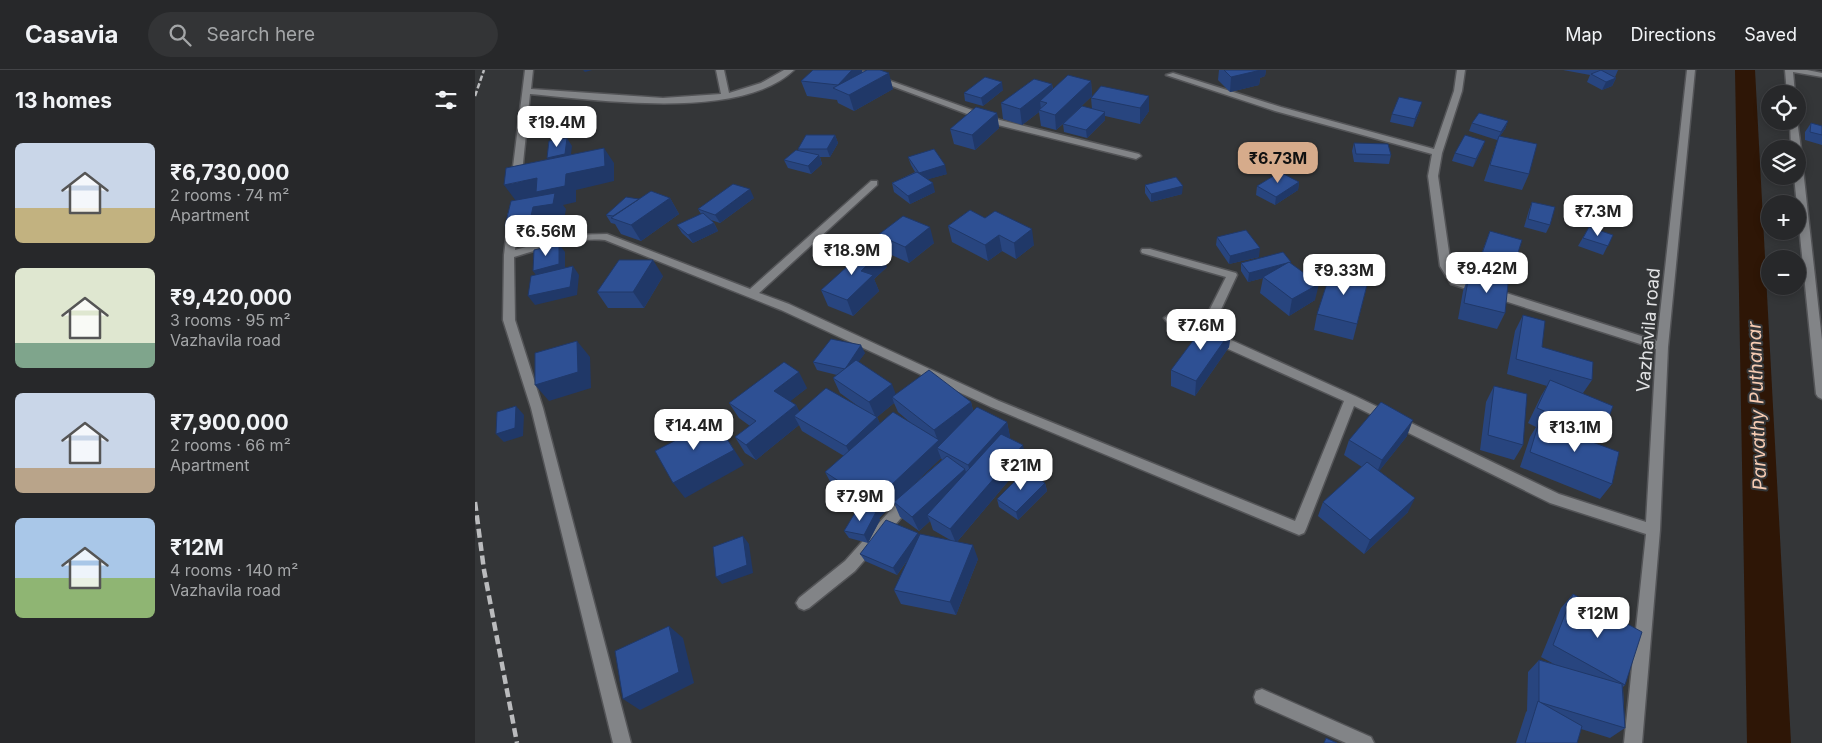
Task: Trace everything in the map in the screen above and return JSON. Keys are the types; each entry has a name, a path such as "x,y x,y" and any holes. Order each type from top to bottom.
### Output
{"street":[{"path":"529,70 509,255 509,320 537,408 622,743"},
{"path":"719,70 726,96"},
{"path":"527,91 640,99 693,100 726,96 757,89 790,70"},
{"path":"853,70 997,122 1136,156"},
{"path":"1461,70 1457,91 1437,152 1433,176 1445,255 1444,266 1448,274 1455,281 1662,347"},
{"name":"Vazhavila road","path":"1633,743 1653,530 1662,347 1691,70"},
{"path":"1791,85 1791,70 1822,75"},
{"path":"1171,75 1277,109 1437,152"},
{"path":"751,294 874,183"},
{"path":"1800,185 1817,319 1822,394"},
{"path":"509,255 569,238 591,234 607,237 785,307 995,404 1299,530 1351,399"},
{"path":"1146,251 1232,275 1204,333"},
{"path":"1170,318 1351,399 1555,499 1653,530"},
{"path":"981,418 995,404"},
{"path":"804,603 850,566 919,488"},
{"path":"1262,697 1365,743"}],"building":[{"path":"813,70 852,70 838,85 801,81"},
{"path":"867,70 880,70 889,73 849,95 833,88"},
{"path":"1224,70 1261,70 1231,77"},
{"path":"1601,70 1616,78 1606,82 1591,74"},
{"path":"1068,75 1091,81 1055,115 1039,110 1047,103 1040,101"},
{"path":"985,77 1002,82 981,98 964,93"},
{"path":"1034,79 1052,84 1020,109 1001,103"},
{"path":"1101,86 1149,96 1140,108 1091,98"},
{"path":"1399,97 1422,102 1415,119 1392,114"},
{"path":"1082,106 1105,112 1086,130 1063,124"},
{"path":"976,107 997,113 972,135 950,129"},
{"path":"1479,113 1508,121 1501,132 1472,123"},
{"path":"1811,123 1822,126 1822,135 1810,132"},
{"path":"806,135 835,135 827,149 798,149"},
{"path":"1465,135 1485,141 1476,159 1455,153"},
{"path":"1499,136 1537,144 1529,174 1490,165"},
{"path":"567,138 565,154 547,158 549,141"},
{"path":"1354,143 1388,144 1391,155 1356,154"},
{"path":"604,148 605,166 566,174 565,186 536,192 537,178 504,185 506,168"},
{"path":"934,149 945,165 919,173 908,157"},
{"path":"796,150 819,155 808,166 784,160"},
{"path":"917,172 933,183 908,196 892,183"},
{"path":"1280,172 1299,182 1276,197 1257,186"},
{"path":"1176,177 1183,186 1151,194 1145,185"},
{"path":"733,184 750,189 715,215 698,209"},
{"path":"651,191 670,198 631,225 611,218"},
{"path":"555,193 553,204 533,207 530,221 505,226 511,201"},
{"path":"626,197 639,199 613,216 606,215"},
{"path":"1532,202 1555,207 1550,225 1528,219"},
{"path":"970,210 985,218 995,211 1032,229 1014,243 999,235 985,245 948,226"},
{"path":"703,213 714,223 688,235 677,225"},
{"path":"903,216 930,227 905,247 878,235"},
{"path":"1589,227 1613,235 1608,246 1583,238"},
{"path":"1246,230 1260,248 1230,256 1217,237"},
{"path":"1490,231 1522,240 1511,275 1478,265"},
{"path":"559,244 559,264 533,271 534,250"},
{"path":"869,247 882,251 861,271 873,275 847,300 821,290"},
{"path":"1283,252 1291,262 1249,273 1241,263"},
{"path":"619,260 653,260 633,292 597,292"},
{"path":"1289,262 1319,284 1292,299 1263,277"},
{"path":"573,266 570,287 528,296 531,276"},
{"path":"1332,268 1369,277 1357,324 1317,314"},
{"path":"1469,275 1508,284 1505,313 1464,303"},
{"path":"1523,315 1545,321 1542,347 1593,362 1592,380 1516,359"},
{"path":"1207,322 1231,331 1196,381 1171,370"},
{"path":"831,339 861,345 845,369 813,362"},
{"path":"577,341 578,372 535,385 535,353"},
{"path":"856,360 892,384 869,402 833,378"},
{"path":"784,362 799,372 774,391 796,405 746,445 735,437 756,421 729,403"},
{"path":"929,370 971,402 934,430 892,397"},
{"path":"1550,380 1613,406 1602,435 1537,408"},
{"path":"1494,386 1527,394 1523,445 1488,435"},
{"path":"826,388 877,417 846,446 794,416"},
{"path":"1381,402 1413,420 1382,460 1349,440"},
{"path":"516,406 515,428 496,434 497,412"},
{"path":"977,407 1007,422 968,465 937,448"},
{"path":"893,412 939,440 872,503 825,472"},
{"path":"715,420 734,450 673,483 655,451"},
{"path":"1539,422 1619,452 1612,484 1530,452"},
{"path":"1001,434 1023,445 950,529 927,515"},
{"path":"947,456 965,469 912,517 894,502"},
{"path":"1367,462 1415,498 1370,540 1323,502"},
{"path":"1026,470 1045,483 1016,512 997,499"},
{"path":"858,508 876,512 864,535 844,531"},
{"path":"886,520 918,533 893,568 860,554"},
{"path":"920,534 973,545 950,602 894,590"},
{"path":"743,536 747,565 716,577 713,547"},
{"path":"1573,594 1642,632 1625,685 1553,645"},
{"path":"669,626 679,672 623,699 615,651"},
{"path":"1539,660 1622,684 1625,728 1539,702"},
{"path":"1538,701 1582,726 1577,743 1525,743"},
{"path":"1326,738 1337,743 1324,743"}],"waterway":[{"name":"Parvathy Puthanar","path":"1745,70 1769,743"}],"railway":[{"path":"475,96 484,70"},
{"path":"475,502 484,570 517,743"}]}
